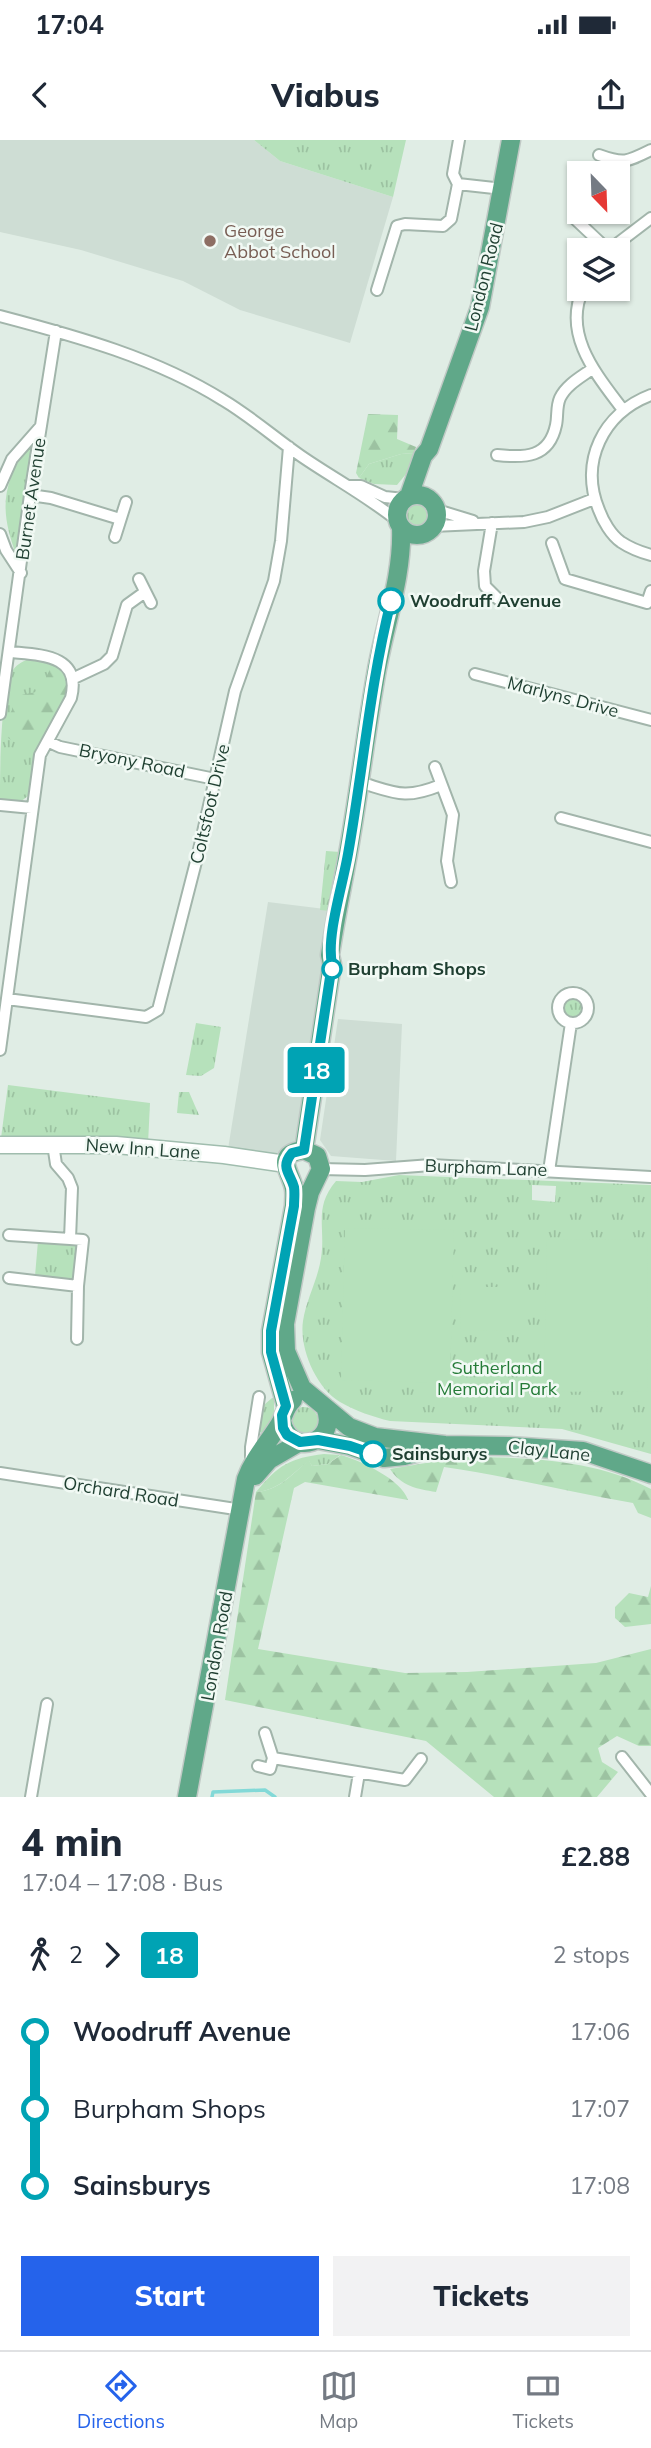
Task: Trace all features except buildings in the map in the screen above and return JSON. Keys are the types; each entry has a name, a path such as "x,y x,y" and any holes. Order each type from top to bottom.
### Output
{"main road":[{"name":"London Road","path":"398,579 406,571 422,510 429,449 480,307 511,140"},
{"name":"London Road","path":"304,1150 332,964 338,959 346,905 348,854 359,782 386,622 398,579 402,549 397,508 422,510"},
{"path":"399,524 411,534 422,510"},
{"name":"New Inn Lane","path":"0,1145 116,1145 224,1155 289,1172"},
{"path":"284,1413 296,1398 309,1396 316,1398 325,1407 329,1421 327,1428 309,1441 287,1435 271,1352 271,1331 294,1206 294,1190 289,1172 292,1153 304,1150 317,1156 319,1173 306,1208 285,1324 286,1351 296,1377 309,1396"},
{"path":"289,1172 301,1185 307,1184 319,1173"},
{"name":"Clay Lane","path":"325,1407 348,1427 375,1437 445,1445 583,1451 651,1474"},
{"name":"London Road","path":"187,1797 251,1466 284,1413"},
{"name":"London Road","path":"243,1502 261,1468 269,1460 309,1441"},
{"name":"Clay Lane","path":"309,1441 350,1446 384,1458 404,1456 445,1445"}],"street":[{"path":"377,290 397,226 405,223 443,226 451,219 458,184 453,174 459,140"},
{"path":"599,155 618,162 628,162 651,150 647,140"},
{"path":"458,184 503,189"},
{"path":"624,238 651,218"},
{"path":"580,224 595,238"},
{"path":"580,301 576,319 580,344 592,369 624,410"},
{"path":"0,316 97,344 174,374 223,400 350,486 399,524"},
{"name":"Burnet Avenue","path":"0,713 56,331"},
{"path":"497,455 522,458 539,452 551,442 561,397 567,387 592,369"},
{"path":"651,395 624,410 602,432 594,451 591,474 594,499 603,519 619,541 651,555"},
{"name":"Burnet Avenue","path":"0,485 12,459 41,426"},
{"name":"Coltsfoot Drive","path":"7,999 146,1017 158,1010 235,691 274,581 281,541 289,447"},
{"path":"350,486 361,486 422,510 479,523 524,522 548,517 594,499"},
{"path":"30,495 51,498 120,519"},
{"path":"115,537 126,502"},
{"path":"422,510 479,523"},
{"path":"492,523 484,571 485,586 498,599"},
{"name":"Burnet Avenue","path":"0,534 6,550 21,572"},
{"path":"552,543 565,579 647,603 651,591"},
{"path":"138,579 151,603"},
{"path":"72,679 104,664 112,656 127,605 145,592"},
{"path":"0,1050 7,999 6,961 40,755 49,742 74,688 64,665 54,658 37,653 10,652"},
{"name":"Marlyns Drive","path":"475,674 651,720"},
{"name":"Bryony Road","path":"49,742 60,747 215,779"},
{"path":"435,767 453,815 447,860 451,882"},
{"path":"359,782 407,795 418,794 441,785"},
{"path":"0,805 33,808"},
{"path":"561,818 651,842"},
{"path":"549,1171 571,1023"},
{"path":"53,1144 56,1164 68,1178 72,1188 70,1239"},
{"name":"Burpham Lane","path":"319,1173 431,1165 651,1177"},
{"path":"9,1235 83,1240 78,1286 77,1339"},
{"path":"9,1278 78,1286"},
{"name":"London Road","path":"251,1466 251,1447 259,1397"},
{"name":"Orchard Road","path":"0,1473 243,1502"},
{"path":"31,1797 47,1704"},
{"path":"258,1766 270,1769 273,1758 265,1733"},
{"path":"622,1757 651,1794"},
{"path":"273,1758 405,1780 421,1759"},
{"path":"355,1797 359,1773"}],"shaded area":[{"name":"George Abbot School","path":"0,140 254,140 280,161 393,197 350,343 240,310 183,281 81,250 0,232"},
{"path":"268,902 333,910 296,1140 283,1152 275,1154 228,1149"},
{"path":"338,1019 402,1024 396,1161 331,1156 320,1140"}],"green space":[{"path":"254,140 406,140 393,197 280,161"},
{"path":"368,414 398,415 397,439 416,447 414,453 401,454 369,464 359,478 356,473"},
{"path":"28,445 33,448 18,560 8,528 6,501 12,474"},
{"path":"414,453 406,474 397,485 374,484 359,478 369,464 401,454"},
{"path":"415,504 423,508 427,516 423,524 415,528 407,524 403,516 407,508"},
{"path":"31,658 55,665 69,685 66,697 35,754 28,796 20,802 0,801 5,695 13,670"},
{"path":"56,665 64,674 68,691 41,743 21,743 8,738 4,735 3,728 12,710 13,699 36,692 50,669"},
{"path":"326,851 340,852 330,911 320,910"},
{"path":"573,997 581,1000 584,1008 581,1016 573,1019 565,1016 562,1008 565,1000"},
{"path":"196,1023 221,1027 214,1068 201,1076 186,1075"},
{"path":"8,1085 150,1103 148,1144 1,1138"},
{"path":"179,1092 189,1092 199,1115 177,1113"},
{"name":"Sutherland Memorial Park","path":"399,1175 651,1185 651,1454 562,1429 390,1421 358,1411 331,1396 311,1366 302,1332 303,1321 321,1258 322,1209 325,1200 336,1181 362,1182","holes":["532,1185 556,1186 555,1202 532,1200"]},
{"path":"345,1228 454,1230 450,1383 341,1380"},
{"path":"547,1239 648,1240 647,1391 544,1392"},
{"path":"38,1241 72,1242 78,1246 77,1273 73,1279 35,1276"},
{"path":"460,1287 522,1287 522,1331 461,1330"},
{"path":"272,1398 274,1419 267,1435 256,1430 258,1410"},
{"path":"304,1407 314,1411 318,1421 314,1431 304,1435 294,1431 290,1421 294,1411"},
{"path":"324,1454 340,1455 328,1464 312,1466 309,1461 279,1485 256,1492 271,1475 286,1464"},
{"path":"341,1455 369,1466 389,1478 404,1492 408,1500 305,1482 294,1488 258,1649 405,1673 467,1672 596,1663 651,1649 651,1746 639,1746 617,1736 598,1748 602,1762 618,1772 597,1797 494,1797 426,1741 225,1700 256,1492 279,1485 309,1460 312,1466 328,1464"},
{"path":"462,1457 534,1459 606,1471 651,1489 651,1518 638,1513 633,1503 444,1467 436,1492 429,1491 404,1483 390,1469"},
{"path":"651,1586 651,1624 625,1627 615,1618 615,1607 629,1593 648,1597"}],"waterway":[{"path":"212,1797 213,1792 265,1790 275,1797"}],"bus line":[{"name":"18","path":"373,1454 318,1440 300,1442 287,1435 282,1421 286,1406 271,1352 271,1331 294,1206 294,1190 286,1164 292,1153 304,1150 332,964 330,955 335,919 391,601"}],"place":[{"name":"George Abbot School","path":"210,241"},
{"name":"Woodruff Avenue","path":"391,601"},
{"name":"Burpham Shops","path":"332,969"},
{"name":"Sainsburys","path":"373,1454"}]}
